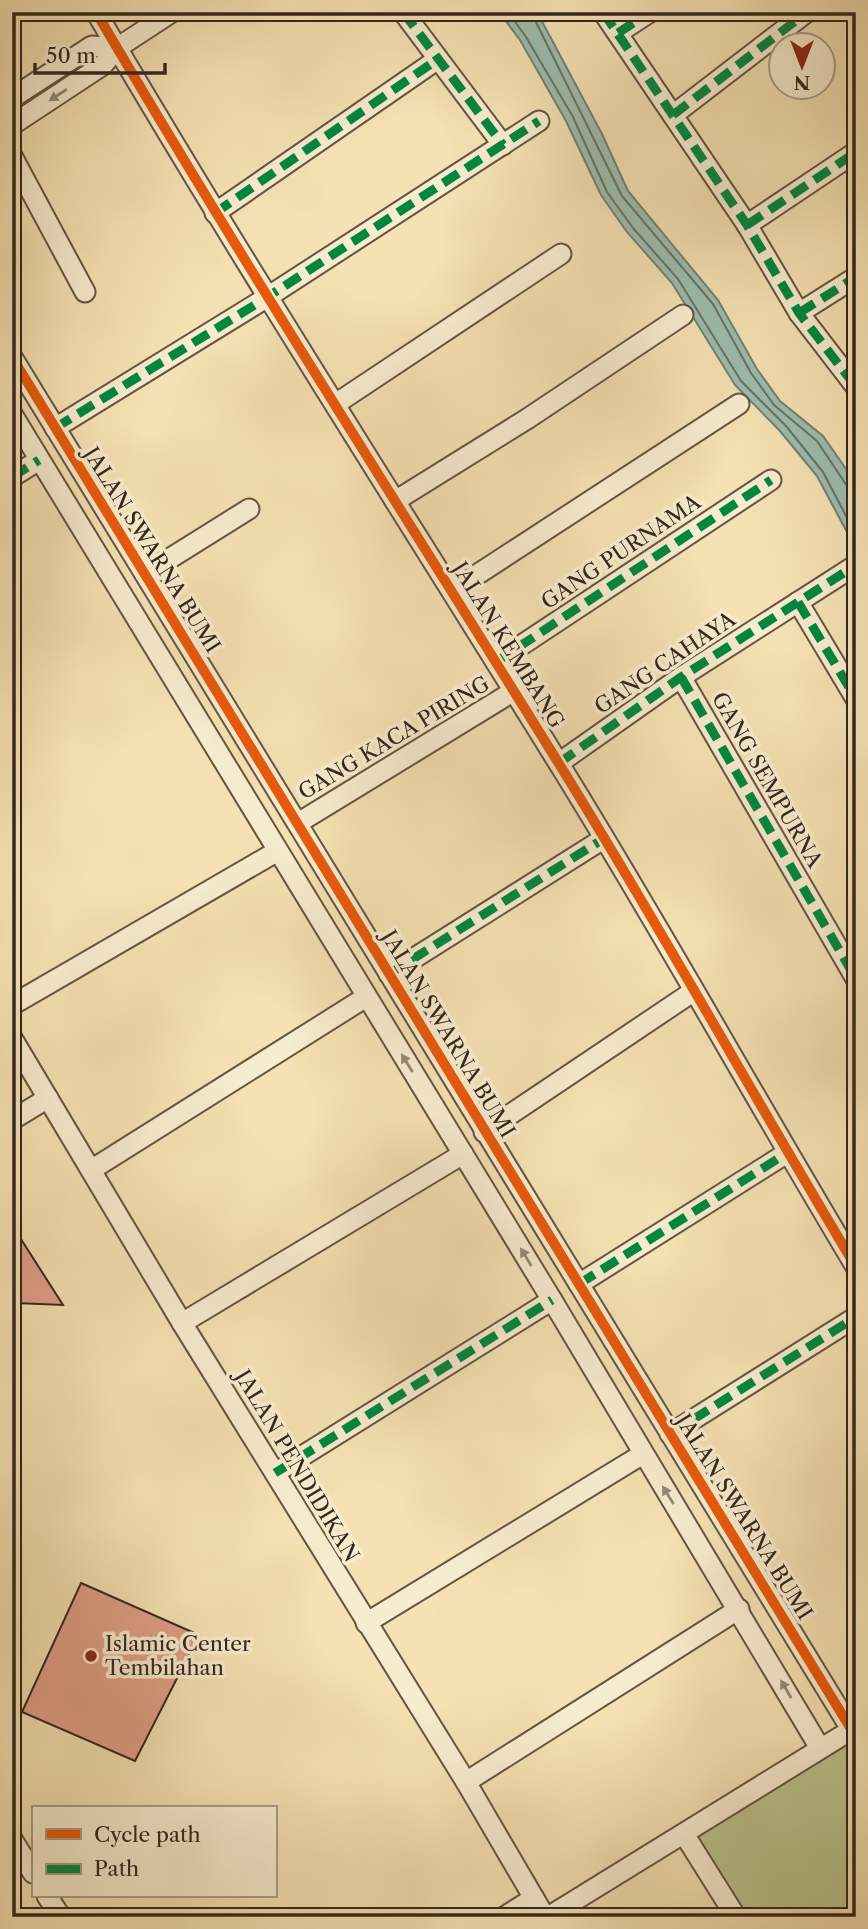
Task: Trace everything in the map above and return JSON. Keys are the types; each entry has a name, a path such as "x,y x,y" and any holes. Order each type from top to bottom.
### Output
{"street":[{"name":"JALAN KEMBANG","path":"96,12 267,298 337,404 559,763 856,1267"},
{"path":"12,125 103,65 117,48 172,12"},
{"path":"403,12 503,145"},
{"path":"603,12 747,225 799,313 856,387"},
{"path":"618,33 650,12"},
{"path":"673,115 807,12"},
{"path":"12,98 92,46 117,48"},
{"path":"215,212 438,59"},
{"path":"55,428 267,298 539,121"},
{"path":"747,225 856,152"},
{"path":"12,156 85,292"},
{"path":"337,404 561,254"},
{"path":"799,313 856,276"},
{"path":"395,501 527,419 683,315"},
{"name":"JALAN SWARNA BUMI","path":"12,357 324,864 505,1167 854,1728"},
{"path":"452,591 739,404"},
{"path":"12,414 276,852 481,1182 820,1748"},
{"path":"12,477 39,460"},
{"name":"GANG PURNAMA","path":"496,662 771,480"},
{"path":"145,575 249,509"},
{"name":"GANG CAHAYA","path":"559,763 681,677 856,565"},
{"path":"797,602 856,699"},
{"name":"GANG SEMPURNA","path":"681,677 856,979"},
{"name":"GANG KACA PIRING","path":"298,823 514,691"},
{"path":"389,974 603,839"},
{"path":"12,1005 276,852"},
{"path":"297,882 324,864"},
{"path":"484,1132 694,991"},
{"path":"92,1170 366,997"},
{"name":"JALAN PENDIDIKAN","path":"12,1038 182,1323 466,1782 546,1917"},
{"path":"12,1120 48,1098"},
{"path":"579,1284 787,1153"},
{"path":"182,1323 463,1154"},
{"path":"481,1182 505,1167"},
{"path":"275,1473 552,1300"},
{"path":"670,1434 856,1317"},
{"path":"366,1623 643,1454"},
{"path":"689,1528 717,1511"},
{"path":"466,1782 739,1609"},
{"path":"546,1917 854,1728"},
{"path":"684,1834 736,1917"},
{"path":"12,1839 32,1871"},
{"path":"48,1898 61,1917"},
{"path":"504,1917 534,1898"}],"green space":[{"path":"856,1738 856,1917 746,1917 696,1838"}],"water":[{"path":"499,12 537,12 602,134 628,191 718,300 757,369 780,401 823,436 846,469 856,488 856,549 817,476 780,431 735,385 672,283 627,232 601,195 566,121 520,40"}],"building":[{"path":"12,1225 63,1305 15,1303"},
{"path":"81,1583 199,1635 135,1761 22,1712"}],"marked path":[{"path":"403,12 503,145"},
{"path":"603,12 747,225 799,313 856,387"},
{"path":"618,33 650,12"},
{"path":"673,115 807,12"},
{"path":"215,213 438,59"},
{"path":"55,428 266,298 539,121"},
{"path":"747,225 856,152"},
{"path":"799,313 856,277"},
{"path":"12,477 39,460"},
{"path":"496,662 771,480"},
{"path":"559,763 681,677 856,565"},
{"path":"798,602 856,699"},
{"path":"681,677 856,979"},
{"path":"389,974 603,839"},
{"path":"579,1284 787,1153"},
{"path":"275,1473 552,1300"},
{"path":"670,1434 856,1317"}],"cycle path":[{"path":"96,12 266,294 595,822 856,1267"},
{"path":"12,357 851,1729"}],"place":[{"name":"Islamic Center Tembilahan","path":"91,1656"}]}
